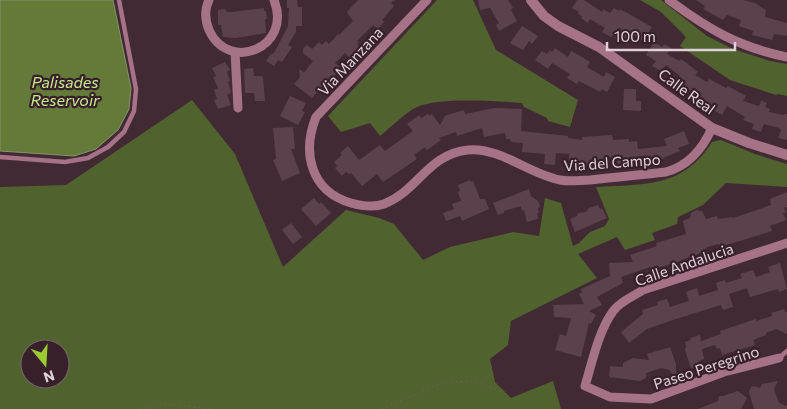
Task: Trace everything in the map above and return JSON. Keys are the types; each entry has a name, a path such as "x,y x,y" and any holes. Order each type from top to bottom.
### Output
{"street":[{"path":"209,0 206,9 206,22 210,32 222,46 235,52 248,52 260,48 269,40 275,32 278,23 278,12 274,0"},
{"name":"Via Manzana","path":"309,149 310,131 316,117 427,0"},
{"name":"Calle Real","path":"531,0 544,16 558,26 599,47 712,128 749,143 787,155"},
{"path":"669,0 703,25 737,43 787,57"},
{"path":"235,52 238,108"},
{"name":"Via del Campo","path":"309,149 316,176 324,188 334,196 365,207 382,204 400,196 414,185 432,165 451,153 469,150 494,153 527,169 561,180 610,178 674,170 698,152 712,128"},
{"name":"Calle Andalucia","path":"585,386 605,325 614,309 627,299 643,290 787,243"},
{"name":"Paseo Peregrino","path":"585,386 610,397 651,399 724,372 778,358"}],"lane":[{"path":"0,157 64,162 88,158 108,147 124,132 134,111 136,89 119,0"},
{"path":"778,358 787,351"}],"path":[{"path":"382,409 442,382 475,381 504,393"},
{"path":"140,409 165,404 213,409"}],"shaded area":[{"path":"437,0 473,0 496,50 578,100 570,127 548,121 547,118 524,107 522,103 453,101 417,107 403,116 380,136 370,123 341,132 328,116"},
{"path":"640,0 661,0 707,36 733,49 770,61 787,64 787,96 776,95 730,80 680,46 686,37 661,12"},
{"path":"192,100 235,154 283,267 346,210 379,218 394,224 423,260 450,247 513,232 539,236 545,198 561,203 573,246 590,232 605,226 609,219 596,187 647,184 675,176 689,168 701,157 712,142 721,140 755,154 787,164 787,187 726,183 703,205 678,217 677,224 652,233 655,240 625,250 617,237 578,254 597,278 511,321 508,345 490,359 495,382 511,398 553,381 561,409 0,409 0,187 66,185"}],"water":[{"name":"Palisades Reservoir","path":"0,0 113,0 131,88 129,109 118,130 96,149 74,156 0,151"}],"building":[{"path":"287,0 297,0 298,7 302,7 302,26 296,26 296,32 288,45 292,47 282,62 278,60 274,66 266,61 274,53 288,26 289,8 287,8"},
{"path":"358,0 395,0 391,3 394,6 382,20 384,22 378,29 373,25 357,41 360,48 350,58 345,53 335,63 341,68 332,78 330,77 312,98 294,84 300,77 299,69 304,73 313,61 303,53 303,49 307,45 312,49 319,42 322,45 326,41 329,44 353,21 347,12"},
{"path":"478,0 508,0 517,21 499,31 496,25 499,23 490,8 480,10"},
{"path":"577,0 584,0 602,12 603,9 610,13 614,8 619,11 620,9 652,27 643,41 633,35 627,45 602,32 605,28 590,19 588,23 581,18 582,16 578,14 579,12 572,8"},
{"path":"696,0 743,0 755,3 766,10 765,17 787,23 787,36 774,34 772,40 752,35 753,31 739,26 741,20 727,15 723,20 703,9 705,6"},
{"path":"264,8 267,19 265,19 266,33 236,38 223,37 221,25 218,25 218,10 225,9 227,12 232,12"},
{"path":"522,26 538,36 532,44 529,41 523,50 510,43"},
{"path":"654,42 662,47 664,44 671,48 667,54 679,61 681,59 698,72 695,75 707,82 709,79 726,88 728,86 746,96 743,101 759,106 761,101 767,103 765,107 770,109 769,112 787,114 787,140 778,138 781,130 779,128 764,124 761,132 752,129 754,124 743,120 745,117 727,106 722,115 699,102 702,97 686,88 684,91 676,85 681,78 680,76 666,65 661,71 652,66 656,61 646,55"},
{"path":"555,48 568,57 571,51 582,57 590,62 587,67 604,77 606,72 615,77 607,92 602,89 600,92 579,81 577,84 567,78 570,74 552,63 548,69 535,60 542,51 547,54"},
{"path":"225,62 230,70 227,72 231,93 227,95 231,105 218,109 214,100 217,99 214,90 218,88 213,77 216,76 212,68"},
{"path":"253,68 254,76 263,77 265,101 255,101 254,93 245,93 244,69"},
{"path":"624,89 636,89 636,101 641,101 641,111 623,110"},
{"path":"290,96 306,103 302,111 305,112 298,125 280,116"},
{"path":"494,108 522,109 521,131 568,136 568,138 582,140 582,137 612,135 613,140 629,139 629,142 637,141 638,149 667,146 664,139 684,131 689,144 678,148 680,151 663,159 642,161 642,156 628,158 628,163 618,164 617,156 604,158 605,164 594,165 569,163 569,154 556,153 555,165 544,164 545,154 522,152 523,143 511,142 510,139 506,139 505,133 484,137 482,128 457,136 456,132 439,138 441,140 427,150 425,147 414,155 417,159 383,182 377,174 362,186 351,173 346,172 342,176 335,168 337,166 334,162 348,146 359,160 380,145 385,151 413,131 407,124 419,115 421,118 432,114 440,125 447,115 464,110 465,114"},
{"path":"293,127 295,149 291,149 300,173 282,181 273,160 276,159 273,128"},
{"path":"470,180 470,182 473,181 480,199 485,199 489,209 462,221 460,216 446,221 443,213 454,209 452,204 461,201 458,185"},
{"path":"529,189 531,196 538,201 540,206 537,219 527,222 521,206 504,211 504,213 498,215 493,203"},
{"path":"787,192 787,207 784,208 786,213 783,213 786,220 770,226 772,231 720,247 719,244 707,247 703,252 677,262 651,270 650,267 621,277 623,283 597,297 602,305 589,311 596,315 591,324 589,323 581,357 555,350 560,334 566,336 571,318 554,317 553,305 584,304 579,294 582,292 581,289 610,276 609,263 633,262 630,255 657,246 656,243 686,234 683,221 690,218 691,213 696,210 702,211 706,219 717,216 718,219 733,218 771,205 770,199"},
{"path":"314,198 319,204 321,202 331,213 316,226 301,209"},
{"path":"598,205 600,209 602,208 607,218 575,232 570,219 577,216 578,213 586,212 589,208"},
{"path":"291,223 302,237 293,244 282,230"},
{"path":"780,263 787,289 779,292 778,289 750,297 747,288 729,294 733,307 723,310 721,305 647,329 629,343 621,332 643,314 642,310 658,305 657,302 667,299 670,307 689,301 686,292 697,288 699,296 718,290 716,283 725,280 726,283 742,278 740,274 753,270 756,277 770,272 768,267"},
{"path":"784,309 787,312 787,334 776,329 753,340 755,345 722,355 720,348 717,349 715,345 702,349 704,359 699,361 701,365 691,368 685,350 685,342 691,340 690,338 700,335 701,341 721,334 720,331 756,319 756,321 772,316 771,313"},
{"path":"670,347 676,364 676,374 661,368 646,373 646,378 640,381 609,377 610,366 623,367 623,363 633,358 649,360 647,354"},
{"path":"778,381 774,389 779,403 787,406 787,409 754,409 749,392 751,387 760,388 762,384"},
{"path":"738,391 747,398 741,409 698,409 718,401 719,396"}]}
